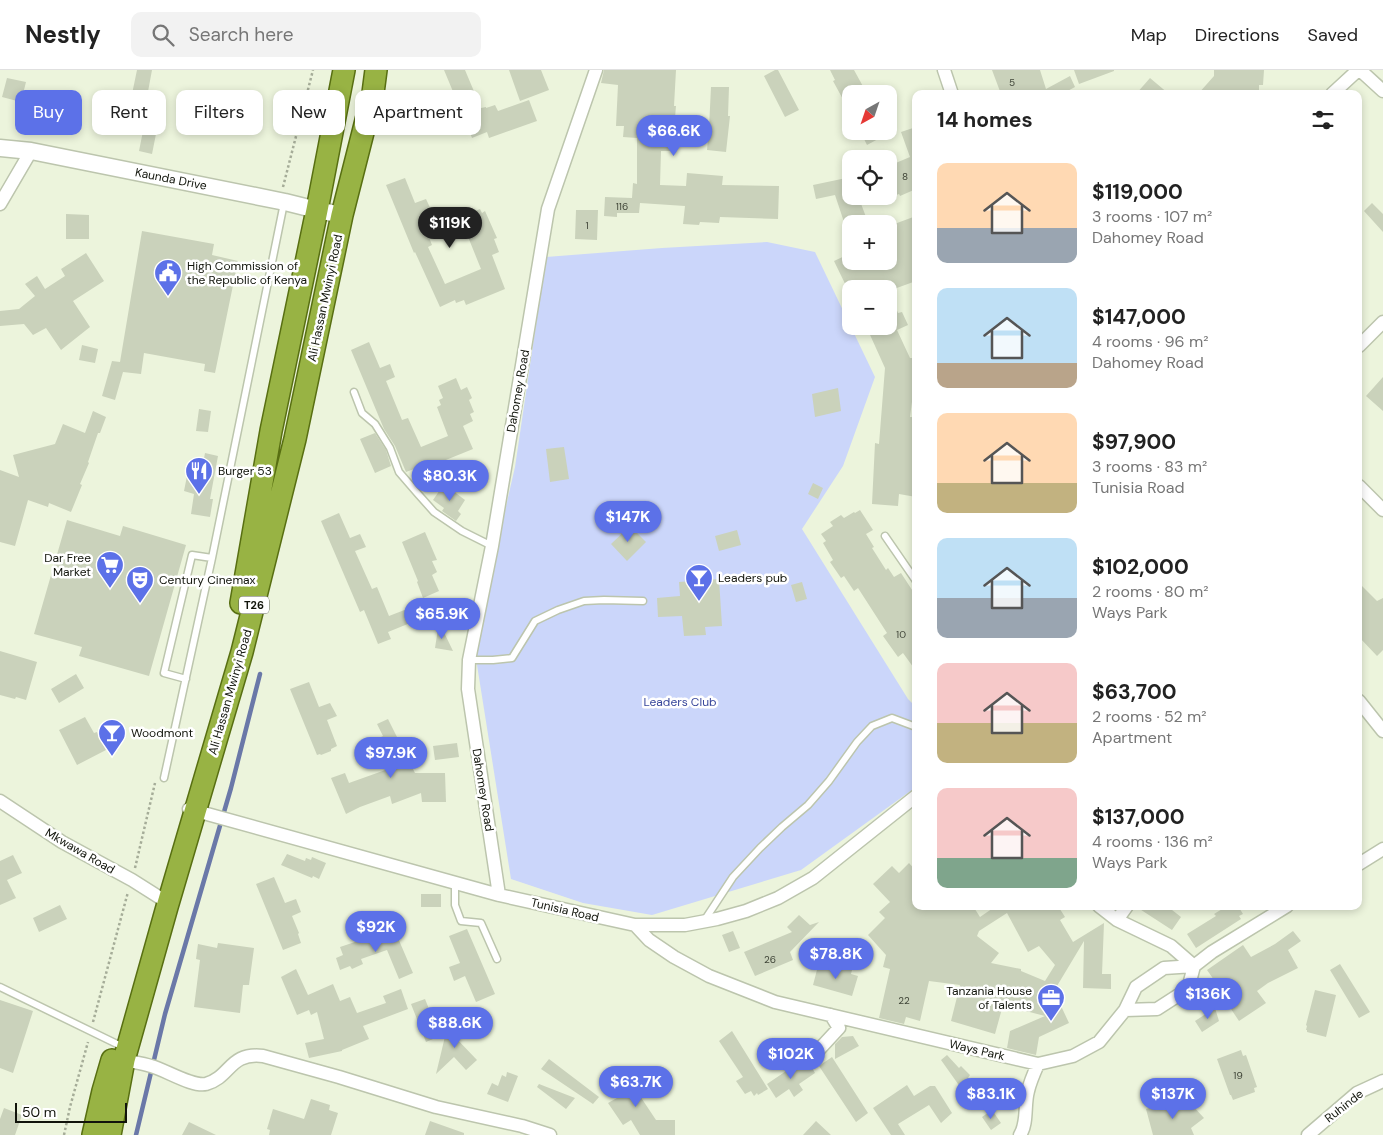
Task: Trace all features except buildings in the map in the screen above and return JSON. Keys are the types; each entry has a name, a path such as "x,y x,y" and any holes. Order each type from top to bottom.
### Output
{"highway":[{"name":"Ali Hassan Mwinyi Road","path":"92,1135 103,1091 121,1052 192,810 234,646 271,431 299,206 344,70"},
{"name":"Ali Hassan Mwinyi Road","path":"110,1135 121,1052 162,899 242,652 293,448 342,215 373,93 376,70"}],"street":[{"name":"Dahomey Road","path":"499,895 468,689 469,660 492,546 548,209 596,70"},
{"path":"944,70 951,90"},
{"path":"1336,90 1359,70 1383,91"},
{"name":"Kaunda Drive","path":"0,148 31,151 342,215"},
{"path":"0,204 31,151"},
{"path":"1362,343 1383,322"},
{"path":"1362,489 1383,510"},
{"path":"1362,705 1383,731"},
{"name":"Tunisia Road","path":"192,810 499,895 635,926 685,925 717,920 778,898 813,878 912,799"},
{"name":"Mkwawa Road","path":"0,801 62,842 132,880 162,899"},
{"path":"1362,862 1383,849"},
{"path":"1104,910 1117,920 1170,946 1194,966"},
{"path":"1117,920 1124,910"},
{"path":"1125,1010 1157,1009 1188,988 1194,966 1212,952 1281,910"},
{"name":"Ways Park","path":"635,926 649,940 674,957 709,976 775,1002 1038,1064 1073,1056 1099,1042 1125,1010 1136,987 1164,968 1194,966"},
{"path":"831,1015 839,1028"},
{"path":"839,1028 899,1031"},
{"path":"777,1058 814,1055 839,1028"},
{"path":"121,1052 193,1083 204,1084 214,1080 236,1061 255,1055 264,1056 436,1107 522,1126 550,1135"},
{"path":"1020,1135 1025,1119 1027,1093 1038,1064"},
{"name":"Ruhinde","path":"1308,1135 1357,1093 1383,1081"}],"lane":[{"path":"164,778 212,558 299,206"},
{"path":"354,392 362,413 375,424 390,448 399,472 434,512 462,531 492,546"},
{"path":"886,536 912,575"},
{"path":"186,679 164,673 192,555 212,558"},
{"path":"469,660 512,658 535,621 584,601 643,600"},
{"path":"703,922 733,877 767,841 808,805 829,781 857,742 872,726 892,718 912,726"},
{"path":"455,883 455,905 461,921 481,924 497,959"},
{"path":"0,987 121,1052"}],"green space":[{"name":"Leaders Club","path":"767,242 815,252 842,308 842,335 855,335 875,377 843,466 802,529 912,703 912,790 801,870 652,915 583,903 511,879 474,646 515,467 546,257"}],"waterway":[{"path":"136,1135 165,1014 231,788 260,674"}],"place":[{"name":"High Commission of the Republic of Kenya","path":"168,297"},
{"name":"Burger 53","path":"199,495"},
{"name":"Dar Free Market","path":"110,589"},
{"name":"Leaders pub","path":"699,602"},
{"name":"Century Cinemax","path":"140,604"},
{"name":"Woodmont","path":"112,757"},
{"name":"Tanzania House of Talents","path":"1051,1022"}]}
